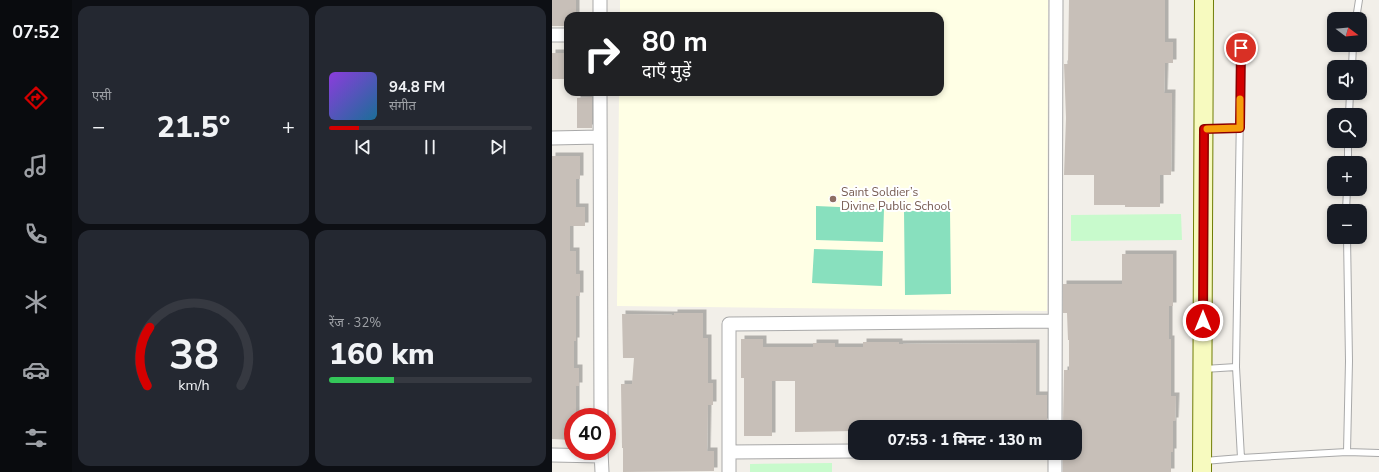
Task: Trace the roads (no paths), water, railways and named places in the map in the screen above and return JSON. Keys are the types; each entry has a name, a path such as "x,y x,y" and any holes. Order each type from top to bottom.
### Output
{"street":[{"path":"600,0 600,12"},
{"path":"1055,420 1056,0"},
{"path":"1202,467 1204,0"},
{"path":"552,35 564,35"},
{"path":"600,96 601,408"},
{"path":"552,138 600,137"},
{"path":"729,472 729,324 1055,321"},
{"path":"729,452 848,451"},
{"path":"552,455 564,455"},
{"path":"601,460 602,472"},
{"path":"1054,472 1055,460"}],"lane":[{"path":"1357,12 1359,0"},
{"path":"1241,48 1236,367 1241,458"},
{"path":"1204,129 1240,128"},
{"path":"1347,244 1349,361 1347,452"},
{"path":"1202,369 1236,367"},
{"path":"1202,467 1241,458 1347,452 1379,453"}],"place":[{"name":"Saint Soldier’s Divine Public School","path":"833,199"}]}
